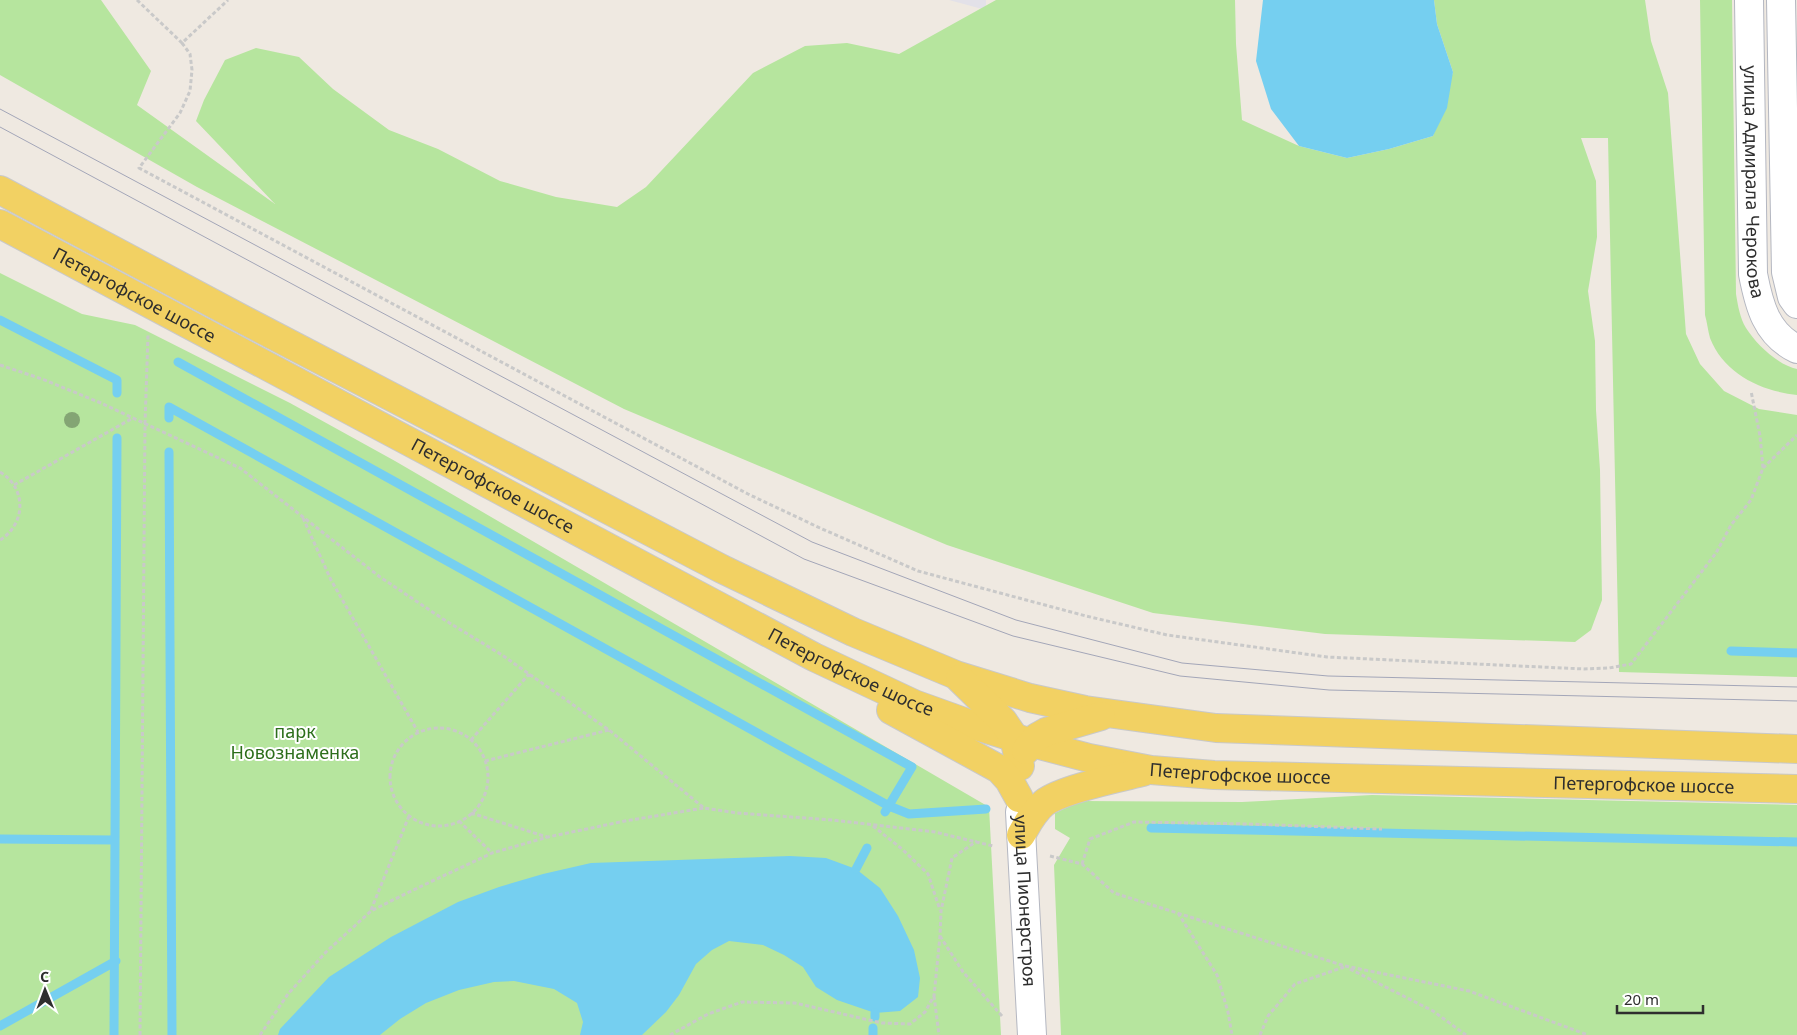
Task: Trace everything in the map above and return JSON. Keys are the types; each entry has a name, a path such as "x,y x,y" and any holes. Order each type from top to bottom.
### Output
{"main road":[{"name":"Петергофское шоссе","path":"0,190 244,320 722,569 853,632 956,675 1030,698 1085,710 1216,728 1797,749"},
{"name":"Петергофское шоссе","path":"0,224 814,657 914,704 967,723 1022,749 1089,758 1151,770 1214,775 1797,789"},
{"path":"814,657 845,685 999,769 1009,780 1019,798"},
{"path":"956,675 1003,721 1022,749 1046,732 1110,714"},
{"path":"1021,835 1032,816 1044,803 1062,793 1151,770"}],"street":[{"name":"улица Адмирала Черокова","path":"1749,0 1753,274 1759,304 1772,329 1789,345 1797,349"},
{"name":"улица Адмирала Черокова","path":"1781,0 1786,272 1792,297 1797,304"},
{"name":"улица Пионерстроя","path":"1022,749 1019,798 1032,1035"}],"path":[{"path":"137,0 190,54 192,70 190,91 180,114 139,168 748,494 820,528 918,570 992,591 1167,635 1307,655 1409,662 1584,669 1610,668 1631,664 1716,553 1731,526 1752,500 1763,468 1760,436 1751,392"},
{"path":"182,44 228,0"},
{"path":"140,1035 145,424 148,335"},
{"path":"0,366 101,403 240,468 380,576 443,619 502,655 609,730 704,808"},
{"path":"14,484 132,419"},
{"path":"1763,468 1797,436"},
{"path":"0,472 14,484 18,493 20,512 13,529 0,540"},
{"path":"303,517 332,580 418,732"},
{"path":"471,740 529,674"},
{"path":"434,728 450,729 471,740 478,747 485,761 488,775 486,789 472,813 459,821 447,825 421,822 409,816 398,804 391,788 390,772 394,755 404,742 418,732 434,728"},
{"path":"485,761 609,730"},
{"path":"260,1035 288,994 326,952 371,911 440,876 492,854 548,837 625,821 704,808 936,832 997,847"},
{"path":"472,813 548,837"},
{"path":"371,911 409,816"},
{"path":"459,821 492,854"},
{"path":"1082,864 1090,839 1134,822 1382,829"},
{"path":"872,825 902,849 928,874 940,911"},
{"path":"939,1035 934,996 940,936 940,911 952,858 977,841"},
{"path":"1060,858 1082,864 1114,893 1345,966 1469,991 1588,1035"},
{"path":"1177,913 1217,975 1228,1012 1232,1035"},
{"path":"940,936 963,972 1006,1020"},
{"path":"1260,1035 1268,1016 1296,984 1345,966 1433,1011 1466,1035"},
{"path":"670,1035 708,1014 742,1002 794,1003 882,1023 910,1024 925,1012 934,996"}],"shaded area":[{"path":"949,0 986,0 986,10"}],"green space":[{"path":"0,0 101,0 151,71 137,105 275,204 196,121 204,100 225,60 256,48 299,57 333,89 389,130 438,149 500,181 556,197 617,207 646,187 753,73 805,46 847,43 899,54 996,0 1235,0 1236,44 1242,120 1299,146 1347,158 1389,149 1433,136 1453,72 1437,24 1434,0 1645,0 1651,41 1668,93 1686,334 1700,364 1724,391 1759,409 1797,415 1797,677 1619,672 1608,138 1581,138 1596,181 1597,237 1588,291 1595,341 1596,410 1600,470 1602,600 1591,630 1575,642 1325,634 1153,613 947,545 624,409 197,187 0,75"},
{"path":"1700,0 1732,0 1736,294 1740,312 1746,328 1762,347 1782,363 1797,369 1797,395 1757,385 1734,371 1716,351 1709,335 1705,315"},
{"name":"парк Новознаменка","path":"0,273 82,314 135,325 290,403 395,461 989,807 1001,1035 0,1035"},
{"path":"1372,795 1797,805 1797,1035 1061,1035 1054,865 1070,838 1055,829 1055,813 1081,801 1242,802"}],"water":[{"path":"1263,0 1434,0 1437,24 1453,72 1447,108 1433,136 1389,149 1347,158 1299,146 1271,109 1256,61"},
{"path":"790,856 826,858 856,869 880,888 898,916 914,950 920,978 918,997 900,1011 875,1013 837,1000 816,987 803,967 784,955 763,945 729,941 712,950 696,964 679,995 666,1012 642,1035 580,1035 583,1022 577,1003 554,989 514,981 494,982 459,990 426,1003 400,1019 380,1035 278,1035 280,1029 329,977 391,937 458,902 499,887 591,863"}],"waterway":[{"path":"0,320 117,380 117,393"},
{"path":"178,362 912,767 885,812"},
{"path":"169,418 169,407 889,806 909,814 986,809"},
{"path":"0,839 115,840 117,438"},
{"path":"169,452 172,1035"},
{"path":"1731,651 1797,653"},
{"path":"1151,828 1797,842"},
{"path":"114,1035 115,840"},
{"path":"856,869 867,848"},
{"path":"0,1026 116,961"},
{"path":"873,1028 873,1035"}],"tram line":[{"path":"0,109 812,542 1016,620 1182,663 1328,676 1797,687"},
{"path":"0,127 804,559 1013,636 1180,676 1329,690 1797,701"}]}
